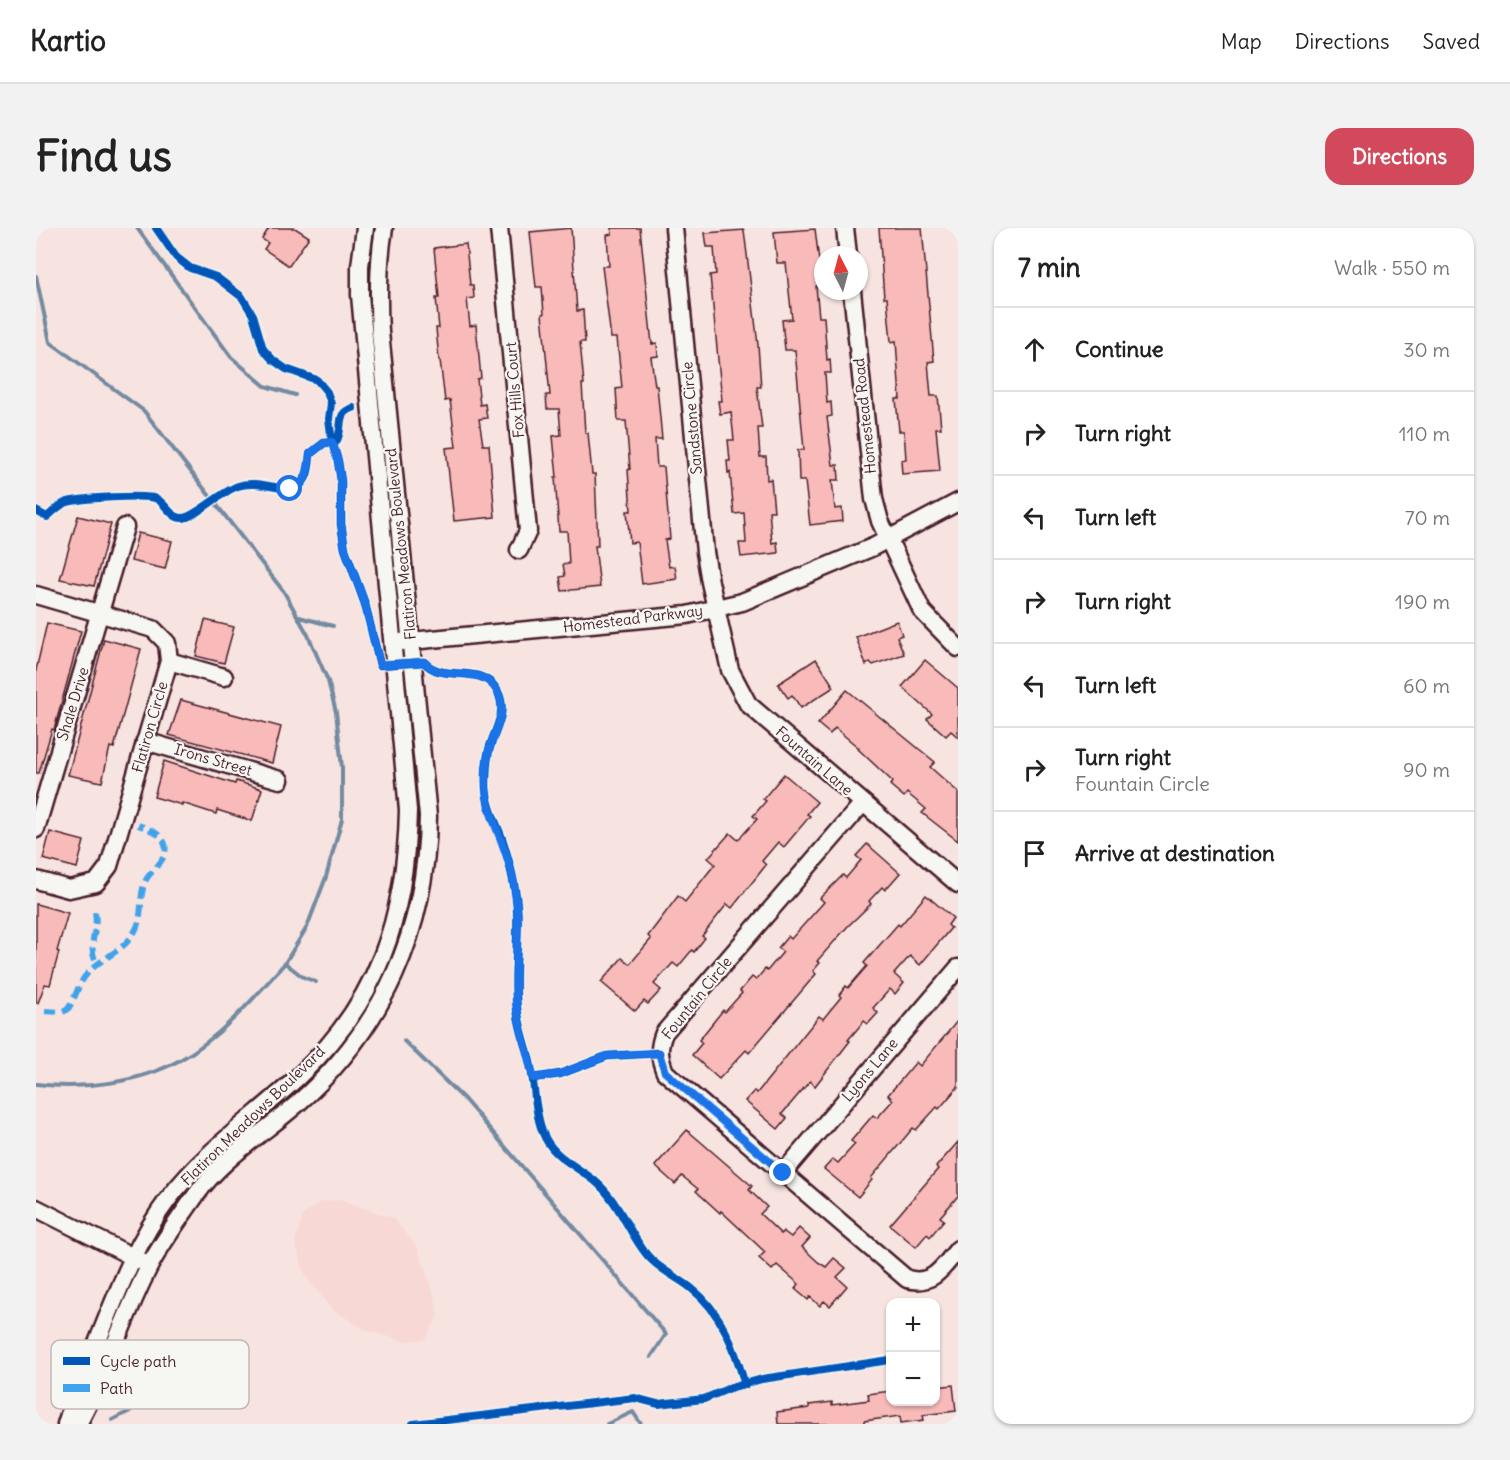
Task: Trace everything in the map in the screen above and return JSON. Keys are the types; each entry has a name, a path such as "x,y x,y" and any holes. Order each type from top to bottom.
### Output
{"street":[{"name":"Flatiron Meadows Boulevard","path":"99,1340 133,1257 169,1198 196,1167 321,1055 345,1025 364,995 376,970 395,919 402,892 408,851 408,810 360,295 360,266 366,228"},
{"name":"Flatiron Meadows Boulevard","path":"116,1340 150,1266 198,1192 226,1162 298,1103 335,1066 375,1013 400,964 420,902 425,872 426,798 380,332 378,292 384,228"},
{"name":"Fox Hills Court","path":"499,228 528,531 519,550"},
{"name":"Sandstone Circle","path":"674,228 705,552 715,608"},
{"path":"845,228 847,246"},
{"name":"Homestead Road","path":"853,300 874,499 880,521 889,539"},
{"name":"Homestead Parkway","path":"393,643 687,615 742,602 889,539 958,502"},
{"name":"Shale Drive","path":"36,829 125,527"},
{"path":"889,539 922,611 958,648"},
{"name":"Flatiron Circle","path":"36,595 153,629 167,643 169,662 109,866 96,883 69,889 36,880"},
{"name":"Fountain Lane","path":"715,608 730,670 748,704 958,884"},
{"path":"169,662 224,677"},
{"name":"Irons Street","path":"146,741 280,780"},
{"name":"Fountain Circle","path":"863,803 664,1033 659,1045 660,1059 665,1072 907,1279 919,1282 933,1277 958,1249"},
{"name":"Lyons Lane","path":"783,1173 958,968"},
{"path":"36,1208 150,1266"},
{"name":"Flatiron Meadows Boulevard","path":"66,1424 72,1409"},
{"name":"Flatiron Meadows Boulevard","path":"78,1424 85,1409"}],"shaded area":[{"path":"340,1200 393,1218 417,1247 439,1315 425,1340 403,1341 368,1331 331,1309 304,1274 295,1241 303,1215 320,1202"}],"building":[{"path":"269,228 295,228 309,237 289,266 264,249 268,243 262,239"},
{"path":"571,228 577,311 583,310 585,342 580,342 585,433 588,433 592,474 595,474 598,546 595,546 600,587 562,591 560,577 565,576 563,564 569,564 567,531 559,531 555,477 557,477 553,436 561,435 559,409 547,409 546,395 550,395 542,314 544,314 542,287 536,287 530,232"},
{"path":"611,228 640,228 652,344 657,343 658,356 651,357 655,386 657,386 662,439 655,439 657,467 664,467 670,539 665,540 669,567 675,566 677,579 642,584 637,542 630,543 627,511 631,511 628,470 630,469 626,421 618,421 616,389 622,388 617,338 611,338 602,266 609,266 607,235 612,234"},
{"path":"879,228 922,228 934,361 928,362 931,396 938,396 941,428 936,428 940,471 902,474 901,460 906,459 904,431 899,431 896,399 900,399 896,341 891,342 887,298 884,298"},
{"path":"815,229 817,246 814,246 814,300 817,300 819,317 824,317 827,360 830,359 831,373 825,373 827,403 831,402 832,416 827,417 833,465 838,465 839,480 832,480 835,509 842,508 843,521 810,525 805,481 799,481 798,450 804,450 795,350 785,350 782,320 792,319 786,263 777,263 774,232"},
{"path":"744,230 761,387 757,387 762,428 758,428 760,457 766,457 767,480 771,479 774,511 769,511 772,543 777,542 778,553 741,557 739,543 746,543 744,513 734,514 730,472 728,473 727,461 730,461 728,440 734,440 731,412 720,414 718,401 722,401 710,275 716,274 714,247 707,247 705,233"},
{"path":"466,244 470,285 473,285 474,298 467,299 470,326 476,325 481,378 477,379 480,405 485,404 487,418 479,419 483,445 489,445 495,517 454,521 446,448 456,447 450,400 445,401 439,360 436,298 439,298 434,248"},
{"path":"78,516 111,524 94,586 60,579"},
{"path":"138,533 172,541 165,569 131,561"},
{"path":"205,620 234,627 224,663 196,656"},
{"path":"897,621 902,635 897,637 904,654 873,665 870,662 866,665 856,637"},
{"path":"47,623 81,631 54,730 52,729 39,773 36,773 36,670"},
{"path":"104,639 141,649 114,748 110,747 102,782 68,775"},
{"path":"816,659 834,687 801,708 792,695 788,698 778,684"},
{"path":"925,660 958,688 958,737 951,731 946,736 927,719 932,714 902,687"},
{"path":"847,690 935,762 930,767 958,792 958,841 922,813 926,809 907,793 904,797 890,785 893,782 859,748 835,728 830,734 818,724"},
{"path":"181,700 281,727 272,763 169,735"},
{"path":"164,761 235,784 236,781 262,789 252,821 217,810 216,814 154,797"},
{"path":"784,774 817,802 807,814 810,816 784,847 778,842 762,861 766,865 732,908 727,904 702,936 705,938 694,952 692,950 678,967 673,963 654,984 661,990 648,1004 644,1001 635,1011 601,982 622,958 630,964 651,939 648,936 678,896 685,902 715,864 708,858 730,833 738,840 757,819 753,816 766,801 763,799"},
{"path":"50,832 84,841 77,868 43,859"},
{"path":"867,844 900,873 885,890 882,887 869,901 871,904 817,961 820,963 813,971 816,974 749,1053 746,1050 719,1079 692,1055 702,1043 699,1040 723,1010 725,1012 742,993 740,991 752,977 756,980 765,969 767,971 783,952 778,948 788,936 791,939 824,902 820,898 843,875 846,878 861,860 856,856"},
{"path":"926,895 953,918 948,925 951,928 920,965 910,956 894,974 904,983 895,994 890,989 873,1008 878,1013 868,1024 864,1021 815,1086 810,1081 782,1114 787,1118 778,1129 745,1101 754,1091 757,1093 819,1016 823,1019 841,997 839,995 846,986 848,988 867,966 864,963"},
{"path":"36,904 68,913 50,985 45,984 38,1003 36,1003"},
{"path":"958,1020 958,1087 916,1130 913,1128 858,1197 824,1169 833,1159 838,1163 855,1144 851,1141 873,1115 877,1118 893,1100 888,1095 916,1062 920,1066"},
{"path":"687,1130 752,1186 749,1190 767,1207 760,1214 781,1234 783,1231 791,1237 799,1228 810,1238 802,1247 818,1262 826,1267 834,1258 846,1268 837,1277 847,1286 830,1306 824,1301 820,1306 810,1297 808,1300 795,1289 799,1284 777,1265 772,1270 759,1258 765,1252 682,1176 675,1184 655,1166"},
{"path":"958,1142 958,1196 940,1217 944,1220 930,1237 927,1234 916,1247 890,1225"},
{"path":"953,1385 956,1411 923,1415 924,1420 901,1423 900,1416 864,1421 864,1424 778,1424 777,1412 832,1402 832,1405 869,1400 868,1394 886,1392 886,1406 940,1406 940,1387"}],"waterway":[{"path":"137,228 231,357 265,386 295,395"},
{"path":"36,276 50,342 144,411 284,592 308,635 328,681 336,712 342,768 342,819 326,877 307,927 285,963 303,977 316,982"},
{"path":"299,617 333,626"},
{"path":"36,1084 72,1086 110,1083 164,1068 195,1051 223,1029 285,963"},
{"path":"404,1041 464,1099 666,1334 651,1357"},
{"path":"112,1420 130,1411"},
{"path":"607,1424 633,1412 641,1424"}],"marked path":[{"path":"45,1011 67,1010 87,974 121,948 137,927 145,882 159,864 166,849 162,838 138,825"},
{"path":"95,912 93,950 97,965"}],"cycle path":[{"path":"156,228 176,257 190,268 216,277 242,297 253,315 263,349 273,360 286,369 317,380 327,392 331,403 329,419 332,442 341,481 341,524 345,549 365,604 380,665 424,662 441,672 481,677 497,690 502,705 488,755 486,787 515,889 517,908 516,1004 530,1062 538,1116 543,1133 552,1149 595,1181 611,1198 651,1260 691,1288 711,1308 732,1345 745,1385"},
{"path":"36,511 47,517 60,506 72,501 141,497 157,499 175,516 182,518 194,514 238,486 254,484 285,488 297,487 306,477 310,454 324,443 336,442 342,417 347,410 353,408"},
{"path":"533,1078 560,1074 607,1056 659,1053"},
{"path":"413,1424 635,1398 658,1404 704,1399 730,1388 762,1379 886,1361"}],"route":[{"path":"290,489 304,481 308,473 310,454 316,447 332,442 341,481 341,524 345,549 365,604 380,665 424,662 442,672 474,674 488,681 496,689 501,700 502,713 489,750 486,789 490,808 511,869 516,896 518,919 516,999 520,1029 533,1078 560,1074 617,1054 659,1053 665,1072 783,1173"}]}
